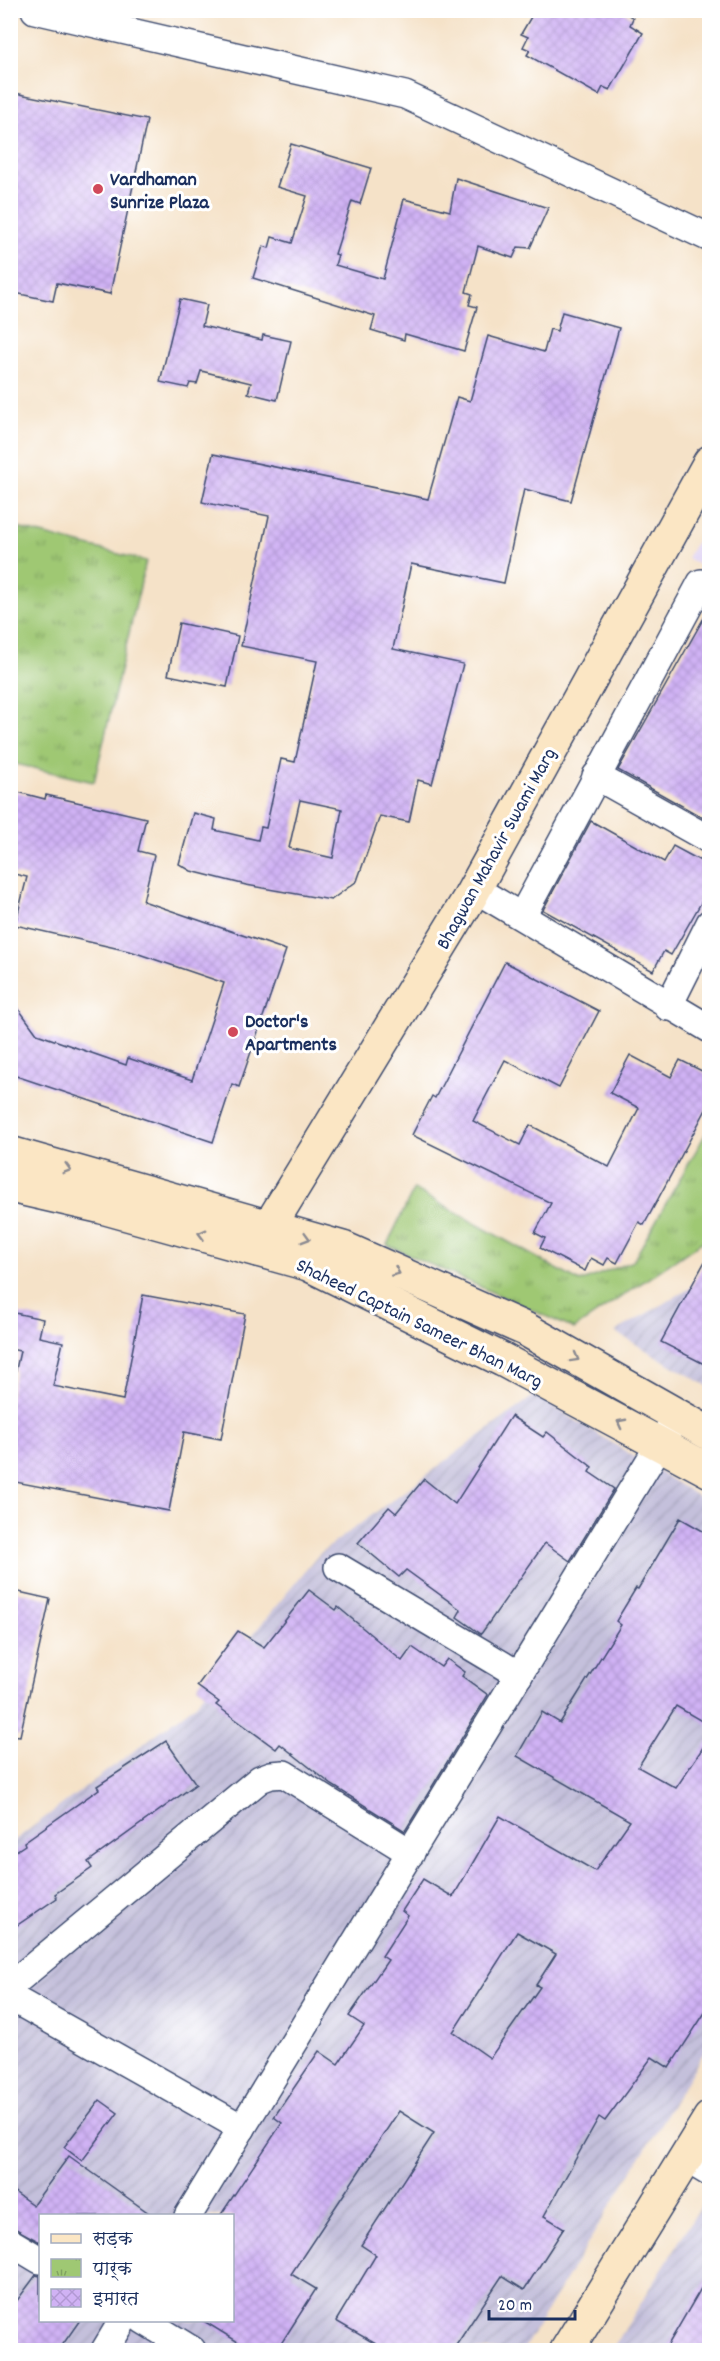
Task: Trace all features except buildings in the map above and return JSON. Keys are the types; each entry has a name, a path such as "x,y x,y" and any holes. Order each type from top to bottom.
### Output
{"street":[{"path":"35,10 405,95 710,238"},
{"name":"Bhagwan Mahavir Swami Marg","path":"264,1239 475,889 710,462"},
{"path":"522,916 701,584 710,588"},
{"path":"596,776 710,840"},
{"path":"475,889 710,1029"},
{"path":"668,1006 710,923"},
{"name":"Shaheed Captain Sameer Bhan Marg","path":"10,1153 264,1239 308,1264 503,1360 710,1472"},
{"name":"Shaheed Captain Sameer Bhan Marg","path":"10,1186 264,1239 343,1248 525,1329 710,1434"},
{"path":"189,2214 661,1445 677,1415"},
{"path":"338,1567 519,1676"},
{"path":"10,1986 260,1779 270,1775 284,1774 411,1853"},
{"path":"10,1997 242,2128"},
{"path":"567,2350 697,2166 710,2118"},
{"path":"10,2242 39,2259"},
{"path":"105,2350 122,2322"},
{"path":"146,2322 192,2350"}],"shaded area":[{"path":"709,519 709,571 687,558"},
{"path":"709,1277 709,1387 615,1332"},
{"path":"535,1395 709,1503 709,2044 523,2350 11,2350 11,1843 195,1705 319,1554"},
{"path":"709,2193 709,2350 612,2350"}],"green space":[{"path":"10,526 146,561 94,782 11,763"},
{"path":"709,1128 709,1237 574,1329 387,1245 414,1189 580,1282 633,1261"}],"place":[{"name":"Vardhaman Sunrize Plaza","path":"98,189"},
{"name":"Doctor's Apartments","path":"233,1032"}]}
